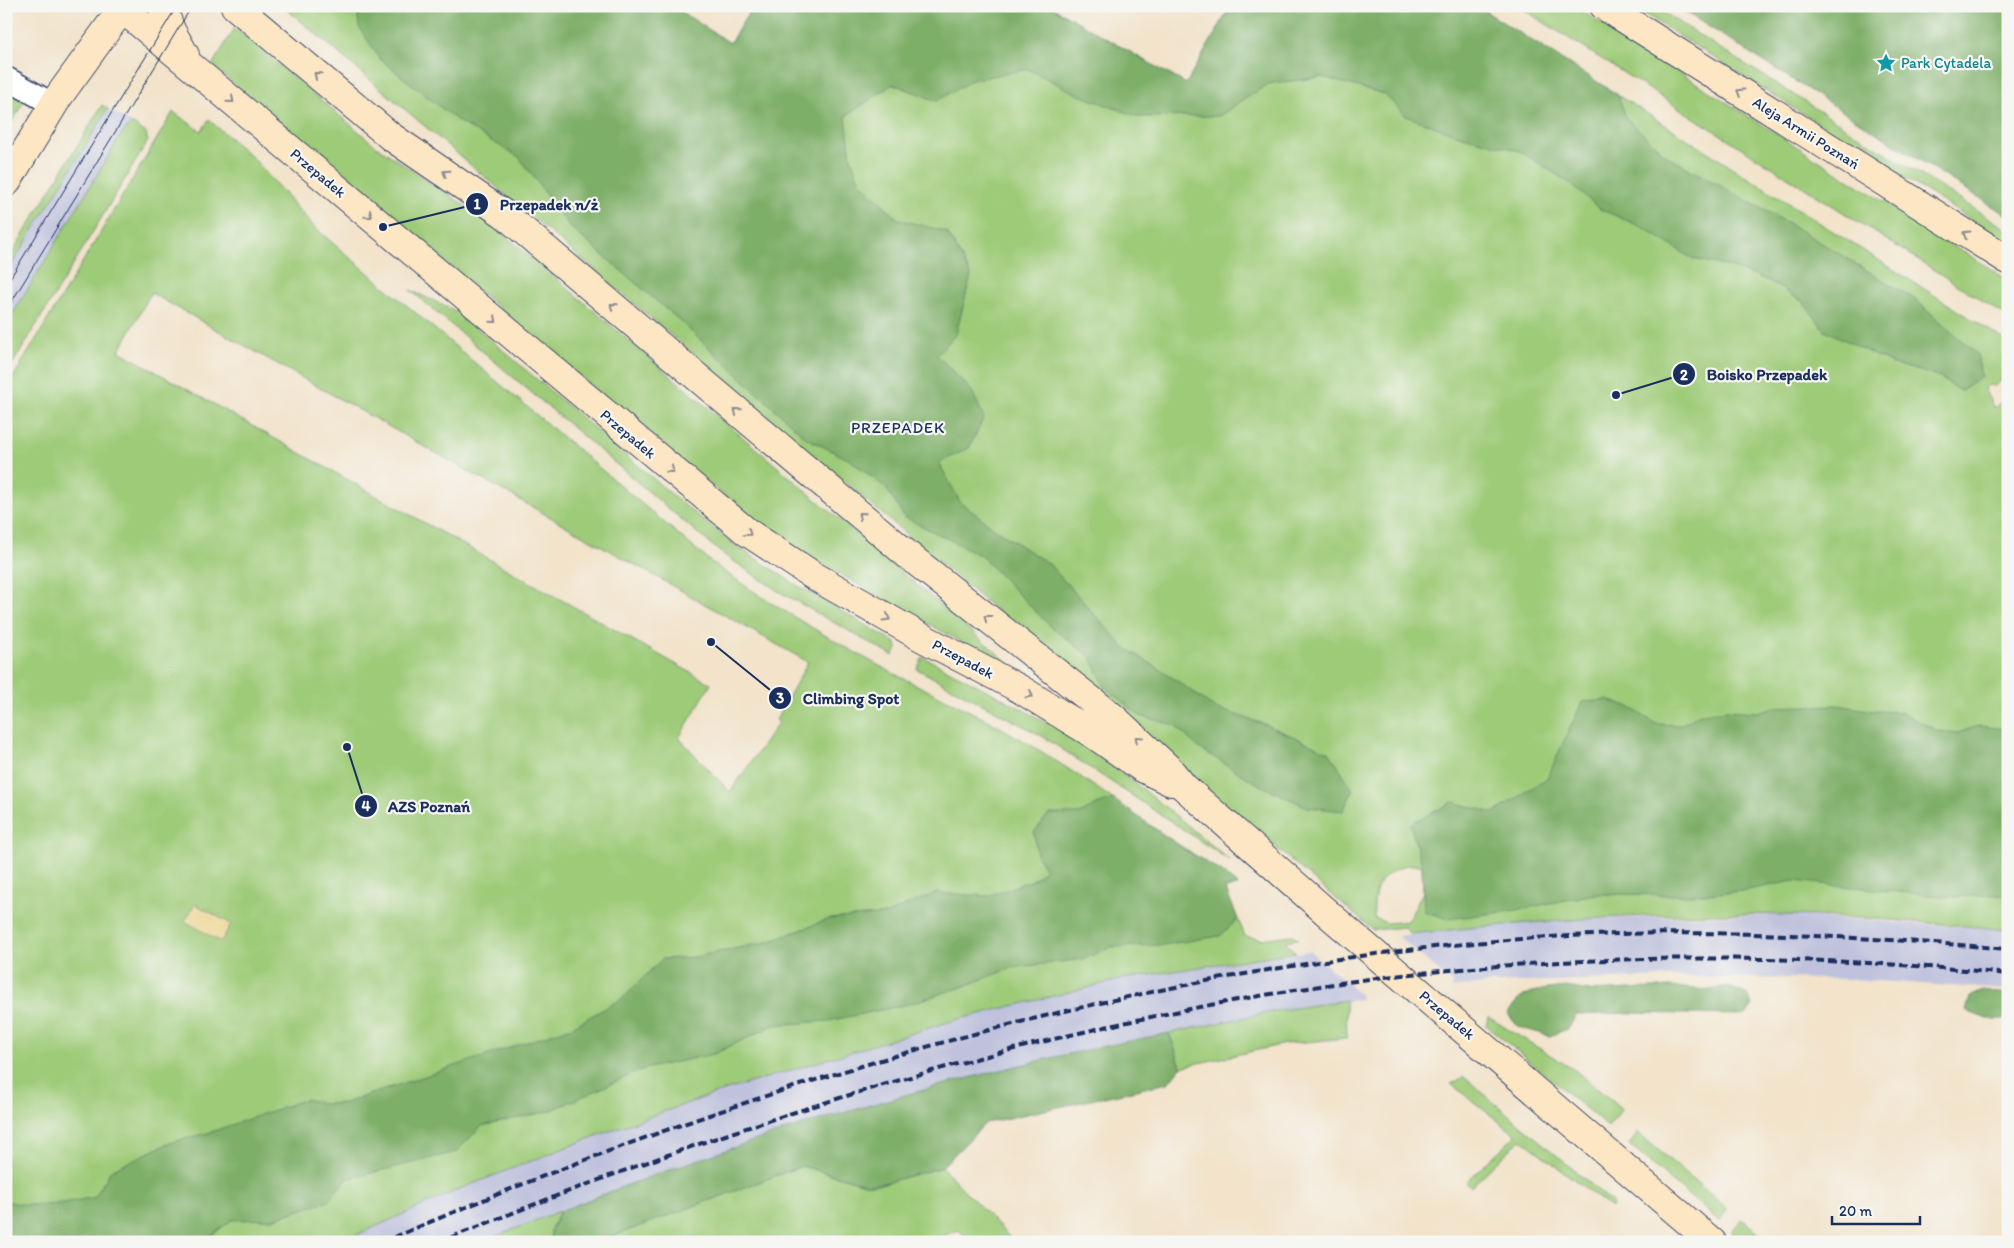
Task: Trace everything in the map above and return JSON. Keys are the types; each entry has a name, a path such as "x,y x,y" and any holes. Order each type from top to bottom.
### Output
{"street":[{"path":"162,6 171,30 194,69"},
{"name":"Przepadek","path":"236,6 395,140 504,214 909,556 1114,718 1168,768 1184,786 1334,919 1712,1242"},
{"name":"Aleja Armii Poznań","path":"1604,6 2008,260"},
{"path":"6,184 54,105 122,7"},
{"name":"Przepadek","path":"122,7 747,532 772,550 862,603 1048,706 1142,768 1184,786"},
{"path":"6,78 54,105"},
{"path":"1681,1215 1702,1242"}],"shaded area":[{"path":"108,109 132,123 121,135 6,325 6,274"},
{"path":"1788,915 2008,930 2008,990 1850,979 1666,977 1492,983 1452,988 1452,983 1398,936 1519,922 1648,917"},
{"path":"1310,951 1360,994 1361,999 1281,1010 1096,1047 967,1079 790,1129 608,1192 481,1242 341,1242 462,1188 601,1134 717,1093 955,1020 1123,979"}],"green space":[{"path":"283,6 672,6 730,43 753,6 1050,6 1186,84 1231,6 1477,6 2008,342 2008,374 1995,386 1988,385 1984,389 1994,408 2008,396 2008,930 1816,916 1694,914 1599,918 1410,934 1404,927 1373,930","holes":["1407,865 1422,865 1423,892 1408,921 1387,923 1374,918 1376,891 1379,884 1389,873 1397,869"]},
{"path":"357,6 672,6 730,43 753,6 1050,6 1186,84 1231,6 1477,6 1618,95 1626,118 1668,157 1788,223 1916,300 1977,354 1981,377 1960,391 1937,376 1890,363 1825,330 1803,302 1769,281 1730,267 1693,259 1644,228 1600,209 1568,182 1520,151 1455,134 1406,116 1384,94 1321,77 1268,84 1219,116 1139,117 1079,95 1028,69 972,80 937,101 893,84 846,116 851,158 859,181 898,219 947,232 971,275 956,334 937,355 972,391 984,418 969,448 939,463 960,502 998,531 1049,564 1124,647 1166,673 1215,708 1264,724 1329,752 1353,790 1343,811 1307,807 1256,783 1199,748 1174,725 1140,716 1105,687 1091,657 1052,628 980,555 904,517 886,488 850,460 806,438 680,321 570,227 519,157 459,122 380,59 359,27"},
{"path":"1518,6 1574,6 2008,280 2008,317"},
{"path":"1632,6 1653,6 2008,230 2008,243"},
{"name":"Park Cytadela","path":"1676,6 2008,6 2008,216"},
{"path":"235,28 376,146 488,221 1011,665 977,651 817,561 758,521 687,467 212,65"},
{"path":"6,65 35,83 6,132"},
{"path":"102,105 108,109 6,274 6,263"},
{"path":"173,112 201,131 209,120 253,158 315,228 711,562 774,605 818,631 885,669 1000,727 1083,779 1238,886 1225,888 1245,936 1260,939 1293,935 1298,939 1286,941 1287,945 1296,952 1123,979 955,1020 717,1093 601,1134 462,1188 341,1242 6,1242 6,389","holes":["151,293 808,662 776,720 779,722 730,792 679,738 711,684 119,351"]},
{"path":"132,123 146,133 148,141 6,375 6,325 121,135"},
{"path":"410,290 458,312 683,504 735,545 795,584 896,643 897,649 893,656 778,591 720,552"},
{"path":"923,657 1024,710 1080,744 1145,791 1229,860 1042,736 917,669"},
{"path":"1607,700 1628,706 1656,724 1680,725 1702,713 1727,710 1757,712 1774,707 1838,705 1874,711 1900,712 1938,731 1958,733 1978,726 2008,729 2008,894 1948,897 1794,881 1742,891 1692,895 1595,894 1517,910 1448,919 1424,911 1422,865 1410,824 1453,802 1494,813 1547,778 1582,702"},
{"path":"1113,799 1185,850 1221,871 1238,886 1225,888 1238,919 1220,936 1163,945 1111,947 1083,959 1012,968 962,987 905,1005 828,1021 774,1025 714,1054 644,1069 550,1111 482,1126 456,1152 347,1179 327,1201 273,1219 232,1220 202,1242 6,1242 6,1201 39,1205 95,1197 111,1170 169,1143 211,1132 306,1099 325,1104 344,1103 572,1027 623,998 662,959 695,957 771,941 829,919 886,914 936,893 988,896 1033,880 1045,870 1037,854 1034,832 1049,814 1079,814"},
{"path":"1566,987 1590,991 1671,987 1708,990 1730,987 1748,995 1752,1006 1746,1015 1627,1013 1576,1015 1569,1028 1550,1036 1518,1027 1508,1014 1513,1006 1525,995 1540,990"},
{"path":"1982,991 2008,994 2008,1019 1987,1019 1966,1011 1970,997"},
{"path":"1346,1000 1347,1038 1285,1044 1181,1067 1169,1033 1281,1010"},
{"path":"1488,1017 1576,1071 1622,1109 1608,1127 1486,1025"},
{"path":"1169,1033 1181,1067 1168,1083 986,1123 942,1167 880,1184 865,1184 802,1166 597,1242 551,1242 551,1230 560,1211 708,1156 784,1131 938,1086 1015,1066"},
{"path":"1464,1077 1613,1203 1611,1208 1521,1139 1471,1187 1466,1182 1516,1135 1451,1084"},
{"path":"1638,1133 1728,1209 1719,1221 1629,1145"},
{"path":"802,1166 865,1184 880,1184 942,1167 1014,1242 970,1242 959,1230 927,1242 597,1242"},
{"path":"560,1211 551,1229 551,1242 481,1242"},
{"path":"1742,1219 1769,1242 1742,1242 1731,1232"}],"sand":[{"path":"195,904 231,924 221,942 185,921"}],"tram line":[{"path":"6,285 177,6"},
{"path":"6,311 192,6"}],"railway":[{"path":"383,1242 520,1185 658,1133 798,1085 940,1043 1083,1007 1228,977 1374,954 1521,939 1582,935 1765,934 1887,940 2008,949"},
{"path":"440,1242 661,1158 773,1119 886,1084 1000,1053 1115,1025 1230,1001 1347,982 1429,972 1594,960 1760,959 1926,967 2008,974"}],"place":[{"name":"Park Cytadela","path":"1886,63"},
{"name":"Przepadek n/ż","path":"383,227"},
{"name":"Boisko Przepadek","path":"1616,395"},
{"name":"Climbing Spot","path":"711,642"},
{"name":"AZS Poznań","path":"347,747"}],"district":[{"name":"PRZEPADEK","path":"898,427"}]}
